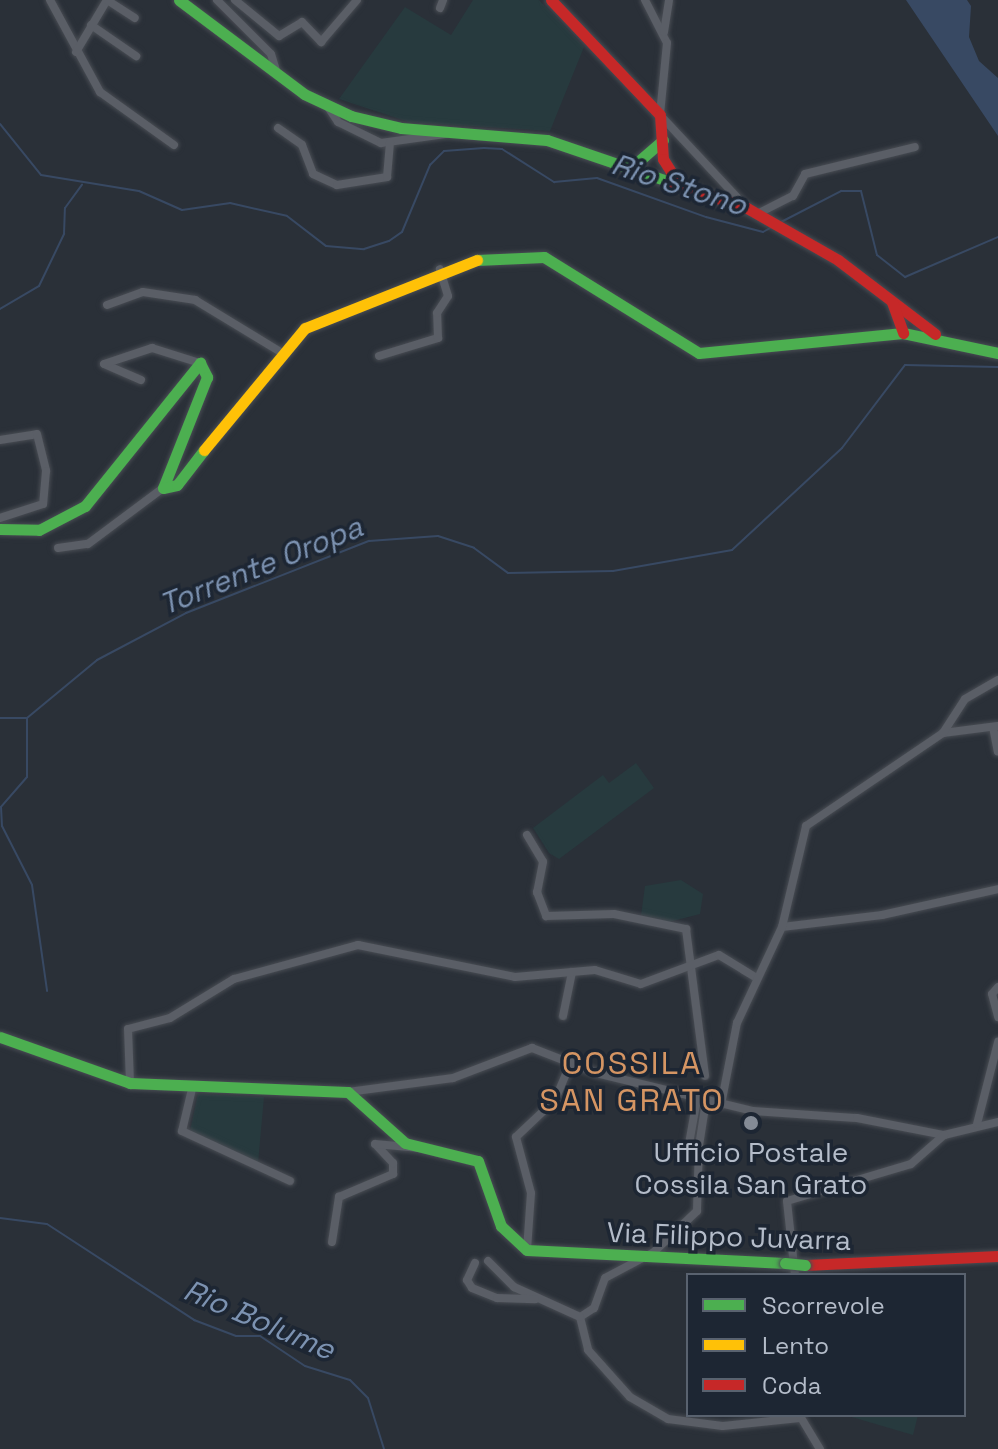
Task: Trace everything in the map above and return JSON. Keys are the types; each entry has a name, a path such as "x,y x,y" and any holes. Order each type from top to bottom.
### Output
{"street":[{"path":"50,0 76,52 116,109 174,145"},
{"path":"76,52 107,0 135,18"},
{"path":"179,0 369,140 390,142 456,130"},
{"path":"217,0 271,54 277,74"},
{"path":"235,0 279,36 302,22 328,41 355,4"},
{"path":"551,0 747,208"},
{"path":"645,0 664,33"},
{"path":"652,174 663,139 660,115 664,33 669,0"},
{"path":"91,25 136,56"},
{"path":"328,107 378,124 529,136 679,183 759,213 892,302 902,315 936,334 998,353"},
{"path":"278,128 302,145 313,174 337,185 387,177 390,142"},
{"path":"759,213 793,196 805,174 915,147"},
{"path":"632,167 659,157"},
{"path":"659,157 679,183"},
{"path":"58,548 88,544 163,488 177,485 279,351 319,319 440,269 544,257 699,353 903,333 936,334"},
{"path":"379,356 438,338 437,313 448,296 440,269"},
{"path":"107,305 143,292 195,300 279,351"},
{"path":"882,336 902,315"},
{"path":"902,315 903,333"},
{"path":"141,380 104,364 152,348 200,363 207,377 163,488"},
{"path":"0,529 39,530 85,506 200,363"},
{"path":"0,440 37,434 46,471 43,504 0,518"},
{"path":"721,1105 737,1023 755,977 782,927 806,826 815,815 943,733 965,699 998,680"},
{"path":"943,733 995,727 998,752"},
{"path":"527,835 543,862 537,892 546,916 614,914 686,929 705,1076"},
{"path":"782,927 882,915 998,889"},
{"path":"130,1083 128,1029 170,1018 234,979 317,955 381,945 515,977 595,970 641,984 690,962 729,957 755,977"},
{"path":"563,1016 572,972"},
{"path":"998,987 992,994 998,1017"},
{"path":"0,1037 130,1083 192,1089 348,1092 453,1078 532,1048 721,1105 944,1135"},
{"path":"977,1124 998,1042"},
{"path":"527,1250 531,1193 516,1137 555,1100 571,1062"},
{"path":"192,1089 182,1131 290,1181"},
{"path":"348,1092 420,1148"},
{"path":"580,1317 594,1308 605,1278 654,1252 697,1211 699,1146 689,1144 702,1100"},
{"path":"795,1273 787,1201 911,1164 944,1135 977,1124 998,1122"},
{"path":"332,1242 339,1197 393,1174 393,1163 375,1144 420,1148 478,1161 501,1226 527,1250"},
{"name":"Via Filippo Juvarra","path":"527,1250 549,1256 654,1252 805,1265 998,1256"},
{"path":"488,1261 501,1279 580,1317 600,1370 649,1412 723,1426 800,1417 820,1449"},
{"path":"475,1263 467,1280 472,1288 497,1298 547,1301"}],"green space":[{"path":"473,0 539,0 584,47 550,131 409,122 339,99 405,7 451,35"},
{"path":"636,763 654,788 559,859 549,853 533,828 603,775 609,783"},
{"path":"681,880 703,894 700,914 657,925 641,916 645,886"},
{"path":"198,1094 264,1097 258,1163 190,1131"},
{"path":"852,1417 918,1417 913,1435"}],"water":[{"path":"906,0 967,0 971,6 969,37 979,61 998,78 998,136"}],"waterway":[{"name":"Rio Stono","path":"0,124 41,175 139,191 182,210 230,203 287,216 326,246 364,249 389,241 402,232 430,165 444,151 484,148 502,149 554,182 597,178 706,217 763,232 772,227"},
{"path":"0,309 39,286 64,234 65,208 82,185"},
{"name":"Rio Stono","path":"781,222 841,191 861,191 877,255 905,277 998,237"},
{"name":"Torrente Oropa","path":"0,718 27,718 97,660 186,613 369,541 438,536 474,548 508,573 613,571 732,550 842,448 905,365 998,367"},
{"path":"27,718 27,777 1,807 2,826 32,885 47,991"},
{"name":"Rio Bolume","path":"0,1218 47,1224 194,1320 236,1336 260,1336 305,1366 350,1380 368,1398 384,1449"}],"traffic: fast":[{"path":"179,0 304,94 351,116 401,128 547,140 673,183"},
{"path":"632,167 663,140"},
{"path":"477,260 544,257 699,353 903,333 998,353"},
{"path":"0,529 39,530 85,506 200,363 207,377 163,488 177,485 204,450"},
{"path":"0,1037 130,1083 348,1092 405,1143 478,1161 501,1226 527,1250 785,1263"},
{"path":"785,1263 805,1265"}],"traffic: slow":[{"path":"204,450 305,328 477,260"}],"traffic: jam":[{"path":"551,0 660,115 663,159 676,180"},
{"path":"673,183 747,208 838,260 935,334"},
{"path":"892,302 903,333"},
{"path":"805,1265 998,1256"}],"place":[{"name":"Ufficio Postale Cossila San Grato","path":"751,1123"}],"district":[{"name":"COSSILA SAN GRATO","path":"632,1082"}]}
